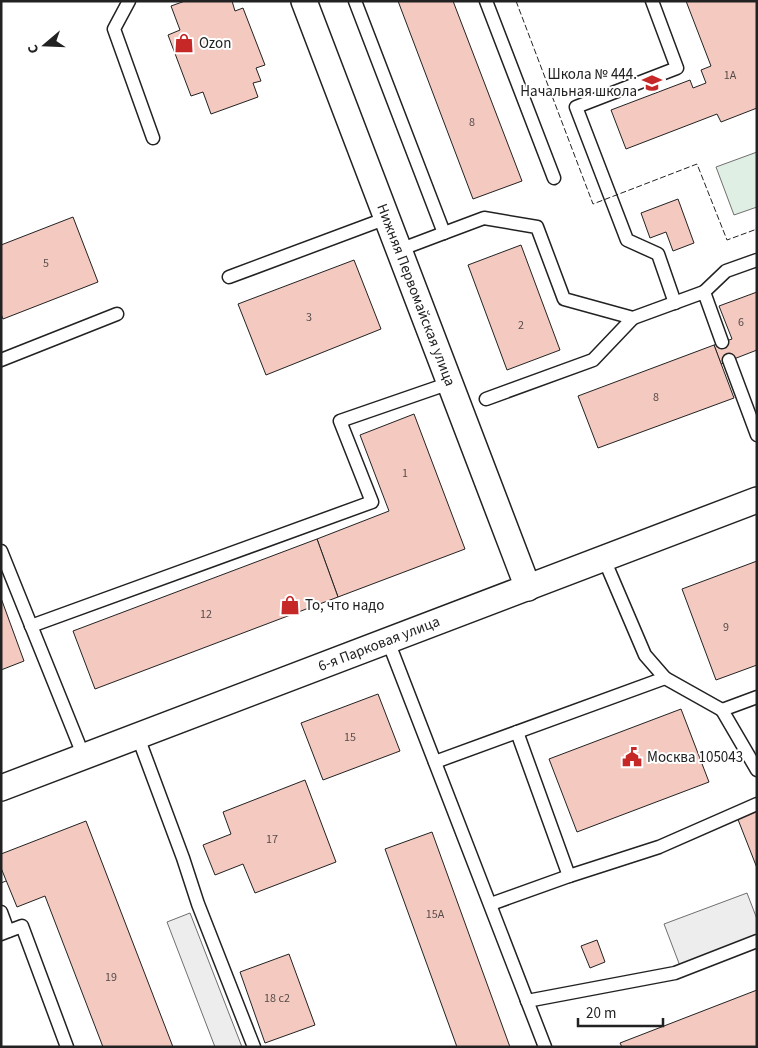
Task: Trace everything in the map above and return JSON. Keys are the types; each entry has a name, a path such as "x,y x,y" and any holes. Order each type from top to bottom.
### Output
{"street":[{"name":"Нижняя Первомайская улица","path":"304,1 528,588"},
{"name":"6-я Парковая улица","path":"1,788 757,500"}],"lane":[{"path":"129,1 114,29 154,138"},
{"path":"355,1 444,233"},
{"path":"486,1 554,178"},
{"path":"652,1 677,68 576,107 627,240 658,254 675,302"},
{"path":"229,277 387,218"},
{"path":"399,250 484,218 537,227 564,299 633,318"},
{"path":"486,399 593,360 633,318 704,292 726,271 757,260"},
{"path":"704,292 722,342"},
{"path":"1,360 117,314"},
{"path":"729,360 757,436"},
{"path":"31,626 372,502 340,421 450,383"},
{"path":"1,551 84,757"},
{"path":"604,559 645,655 665,678 722,710 757,770"},
{"path":"388,641 545,1047"},
{"path":"435,762 665,678"},
{"path":"722,710 757,697"},
{"path":"517,732 569,876"},
{"path":"138,737 198,904 254,1047"},
{"path":"490,904 659,847 757,804"},
{"path":"1,912 5,933 22,926 67,1047"},
{"path":"527,1001 675,973 757,941"}],"green space":[{"path":"757,152 757,207 734,215 716,167"}],"shaded area":[{"path":"747,893 757,919 757,937 680,966 664,924"},
{"path":"190,913 242,1047 215,1047 167,922"}],"building":[{"path":"185,1 232,1 235,11 243,8 265,65 256,68 261,81 253,83 258,97 211,114 203,92 191,96 168,35 180,30 171,6"},
{"path":"398,1 453,1 522,181 473,199"},
{"path":"686,1 757,1 757,108 721,122 717,114 626,149 611,110 690,80 693,88 706,83 701,70 711,66"},
{"path":"678,199 694,243 673,251 666,232 650,238 641,213"},
{"path":"73,217 98,282 3,319 1,314 1,245"},
{"path":"521,245 560,350 507,370 468,265"},
{"path":"354,260 381,329 266,375 238,304"},
{"path":"757,292 757,350 721,364 714,345 732,339 719,306"},
{"path":"714,345 734,398 598,448 578,396"},
{"path":"414,414 465,549 338,597 317,539 389,511 360,435"},
{"path":"317,539 338,597 95,689 73,631"},
{"path":"757,561 757,665 716,680 682,589"},
{"path":"1,598 24,661 1,670"},
{"path":"378,694 400,751 323,780 301,723"},
{"path":"681,709 709,782 577,832 549,759"},
{"path":"305,780 336,862 255,893 243,864 215,875 203,845 231,834 223,812"},
{"path":"757,809 757,868 737,817"},
{"path":"86,821 173,1047 103,1047 45,896 17,907 1,868 1,854"},
{"path":"432,832 510,1047 457,1047 385,849"},
{"path":"597,940 605,962 590,968 581,946"},
{"path":"289,954 315,1025 265,1043 240,972"},
{"path":"757,990 757,1047 622,1047 620,1043"}],"fence":[{"path":"516,1 593,204 697,164 727,240 757,229"},
{"path":"1,883 6,881"}],"place":[{"name":"Ozon","path":"184,43"},
{"name":"Школа № 444. Начальная школа","path":"652,83"},
{"name":"То, что надо","path":"290,605"},
{"name":"Москва 105043","path":"632,757"}]}
